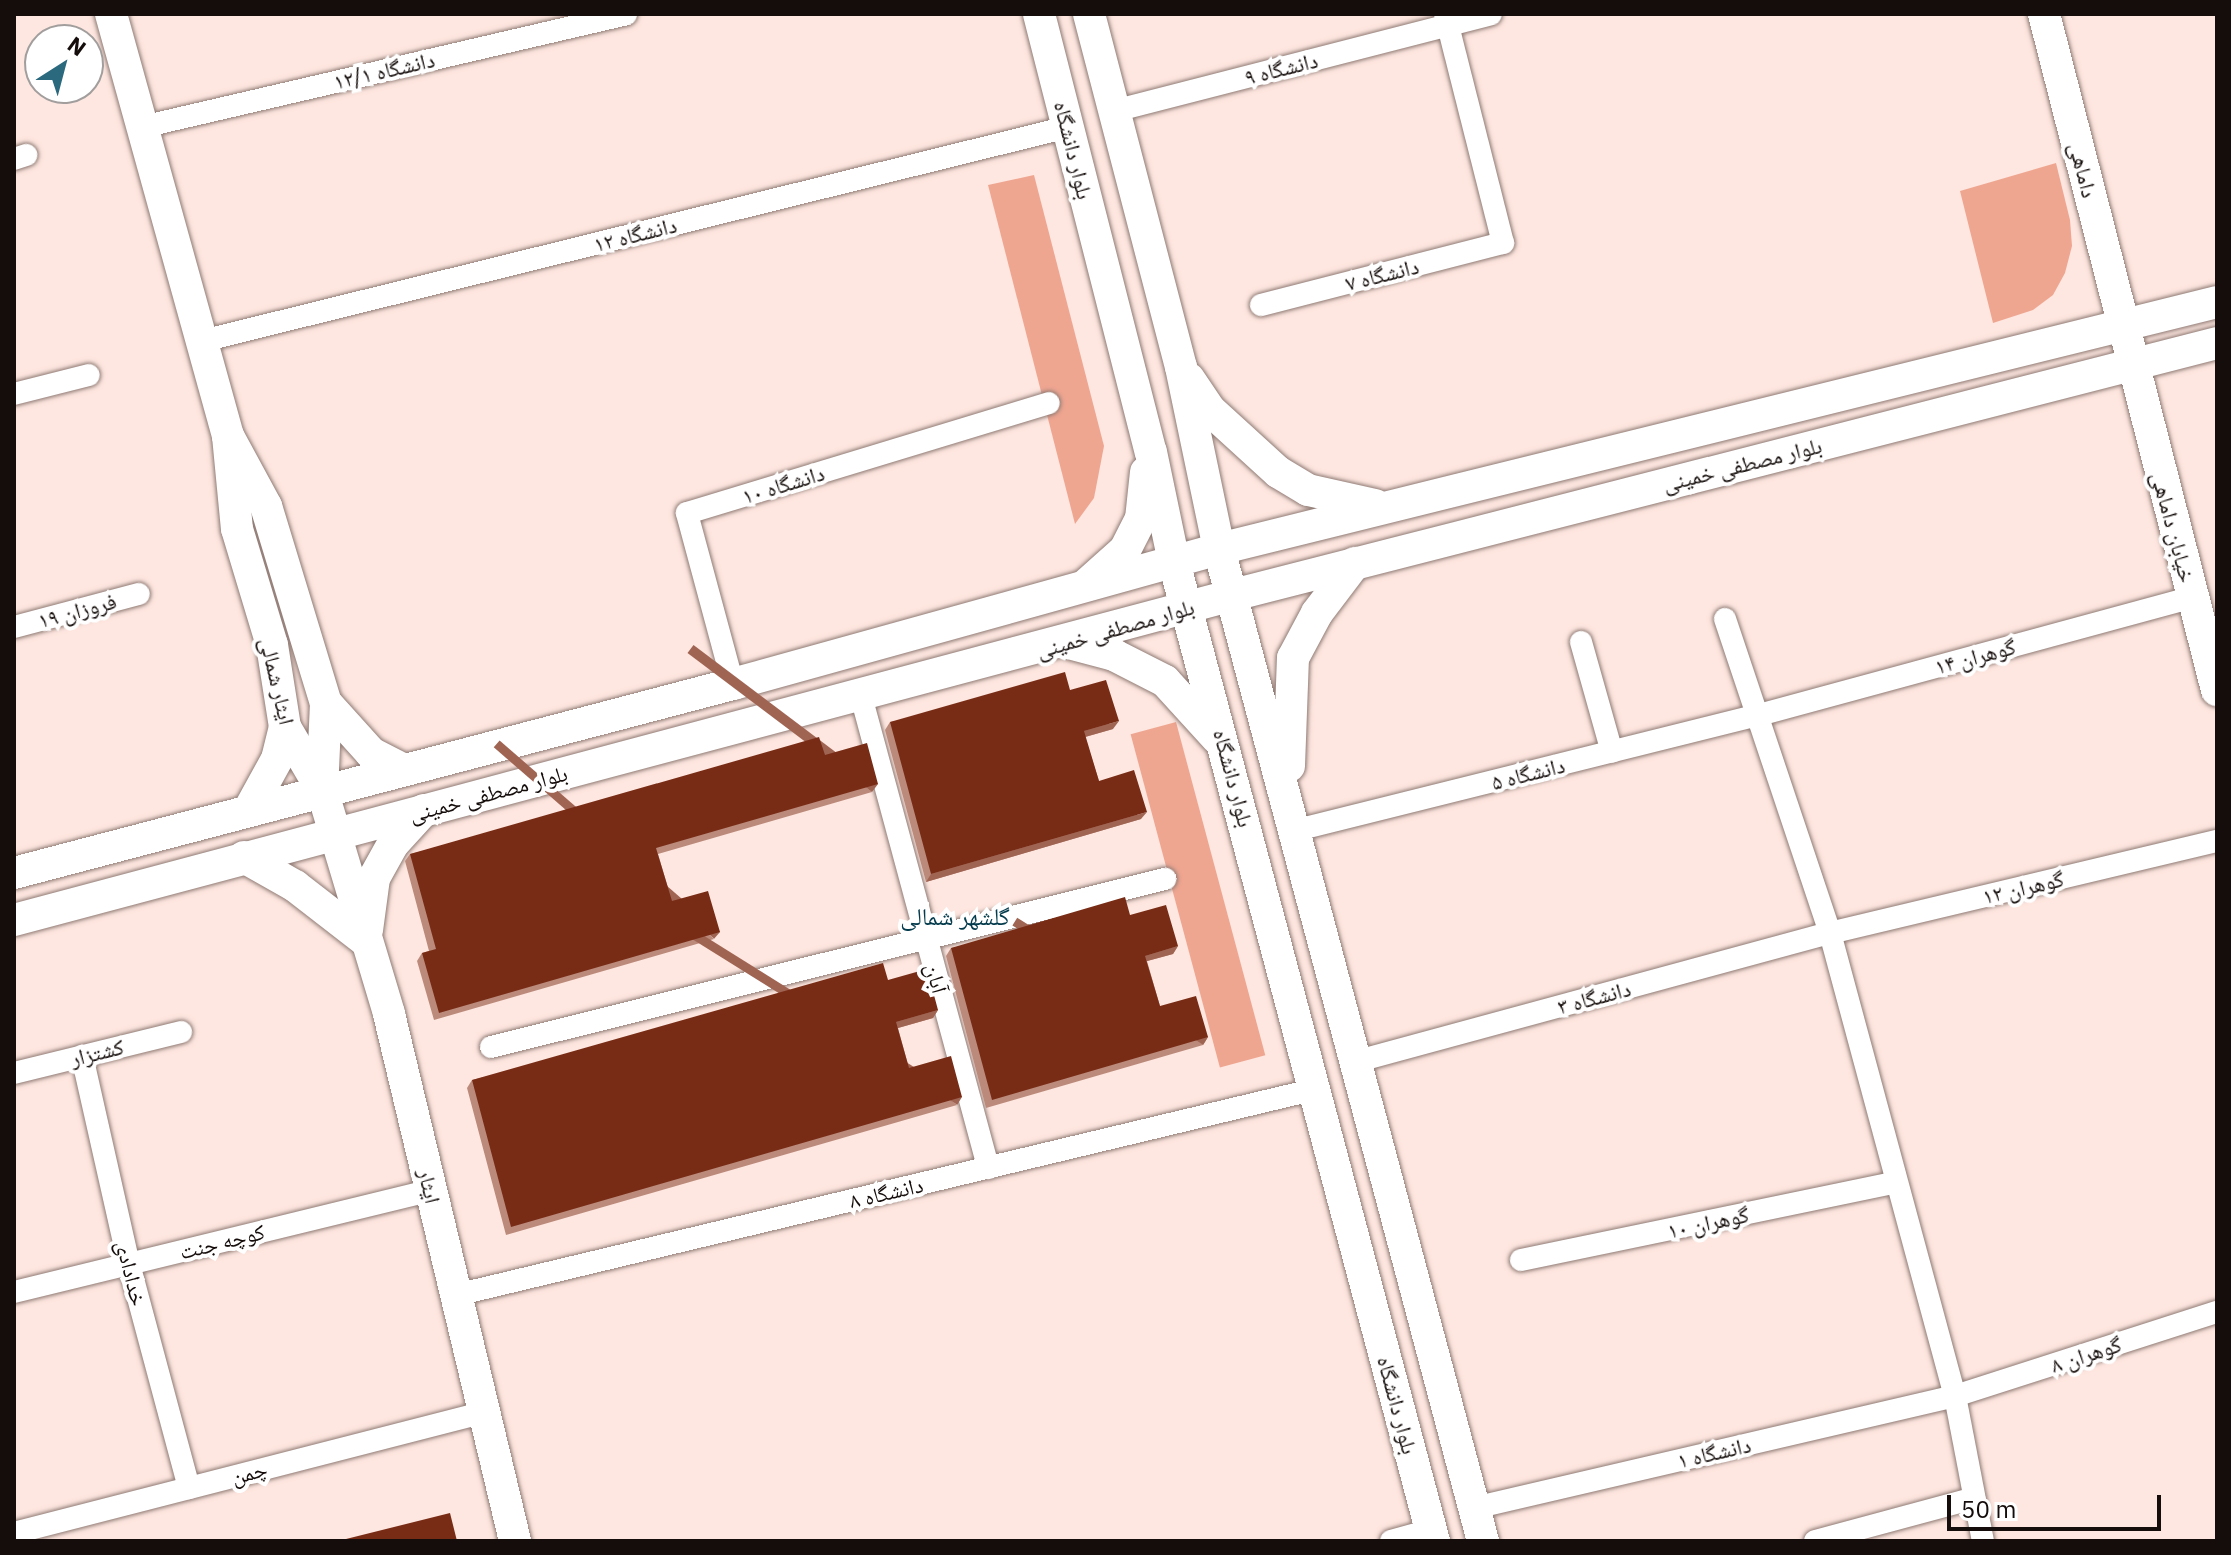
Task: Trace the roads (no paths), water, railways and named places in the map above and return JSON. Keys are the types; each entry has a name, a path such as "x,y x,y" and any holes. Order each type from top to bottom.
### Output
{"main road":[{"name":"ایثار شمالی","path":"111,14 228,436 237,529 272,645 285,727 322,790"},
{"name":"بلوار دانشگاه","path":"1039,14 1142,417 1174,562 1227,752 1432,1536"},
{"name":"بلوار دانشگاه","path":"1089,14 1181,367 1219,549 1358,1061 1483,1541"},
{"name":"داماهی","path":"2044,14 2131,364"},
{"name":"بلوار مصطفی خمینی","path":"14,873 733,684 1219,549 2217,302"},
{"name":"بلوار مصطفی خمینی","path":"14,920 1066,643 1355,563 2217,343"},
{"name":"خیابان داماهی","path":"2131,364 2217,690"},
{"path":"1181,367 1210,410 1278,472 1319,494 1390,507"},
{"path":"1078,590 1125,550 1141,519 1147,479 1142,417"},
{"name":"ایثار شمالی","path":"228,436 266,506 326,703 322,790"},
{"path":"1292,816 1293,658 1317,613 1355,563"},
{"path":"1066,643 1114,655 1165,681 1198,711 1227,752"},
{"path":"326,703 371,753 402,769"},
{"path":"249,810 277,759 285,727"},
{"name":"ایثار","path":"322,790 332,834 366,941 431,1190 515,1541"},
{"path":"366,941 374,878 385,855 424,810"},
{"path":"244,857 295,886 366,941"}],"street":[{"name":"دانشگاه ۱۲/۱","path":"142,127 626,14"},
{"name":"دانشگاه ۹","path":"1114,111 1446,20 1491,14"},
{"name":"دانشگاه ۷","path":"1261,305 1503,243 1446,20"},
{"name":"دانشگاه ۱۲","path":"202,341 1068,127"},
{"path":"14,394 89,375"},
{"name":"دانشگاه ۱۰","path":"733,684 687,513 1049,403"},
{"name":"فروزان ۱۹","path":"14,627 139,594"},
{"name":"گوهران ۱۴","path":"1759,715 2192,597"},
{"path":"1725,619 1830,933 1894,1183 1955,1396 1983,1541"},
{"path":"1581,642 1612,752"},
{"name":"آبان","path":"861,696 988,1168"},
{"name":"دانشگاه ۵","path":"1292,816 1612,752 1759,715"},
{"name":"گوهران ۱۲","path":"1830,933 2217,841"},
{"path":"491,1047 927,942 1165,879"},
{"name":"دانشگاه ۳","path":"1358,1061 1830,933"},
{"name":"کشتزار","path":"14,1073 181,1032"},
{"name":"خدادادی","path":"82,1056 129,1264 189,1488"},
{"name":"دانشگاه ۸","path":"456,1295 1316,1089"},
{"name":"گوهران ۱۰","path":"1521,1260 1894,1183"},
{"name":"کوچه جنت","path":"14,1292 431,1190"},
{"name":"گوهران ۸","path":"1955,1396 2217,1312"},
{"name":"دانشگاه ۱","path":"1474,1508 1955,1396"},
{"name":"چمن","path":"14,1533 484,1412"},
{"path":"1815,1541 1974,1498"},
{"path":"1391,1541 1432,1536"}],"district":[{"name":"گلشهر شمالی","path":"955,917"}]}
